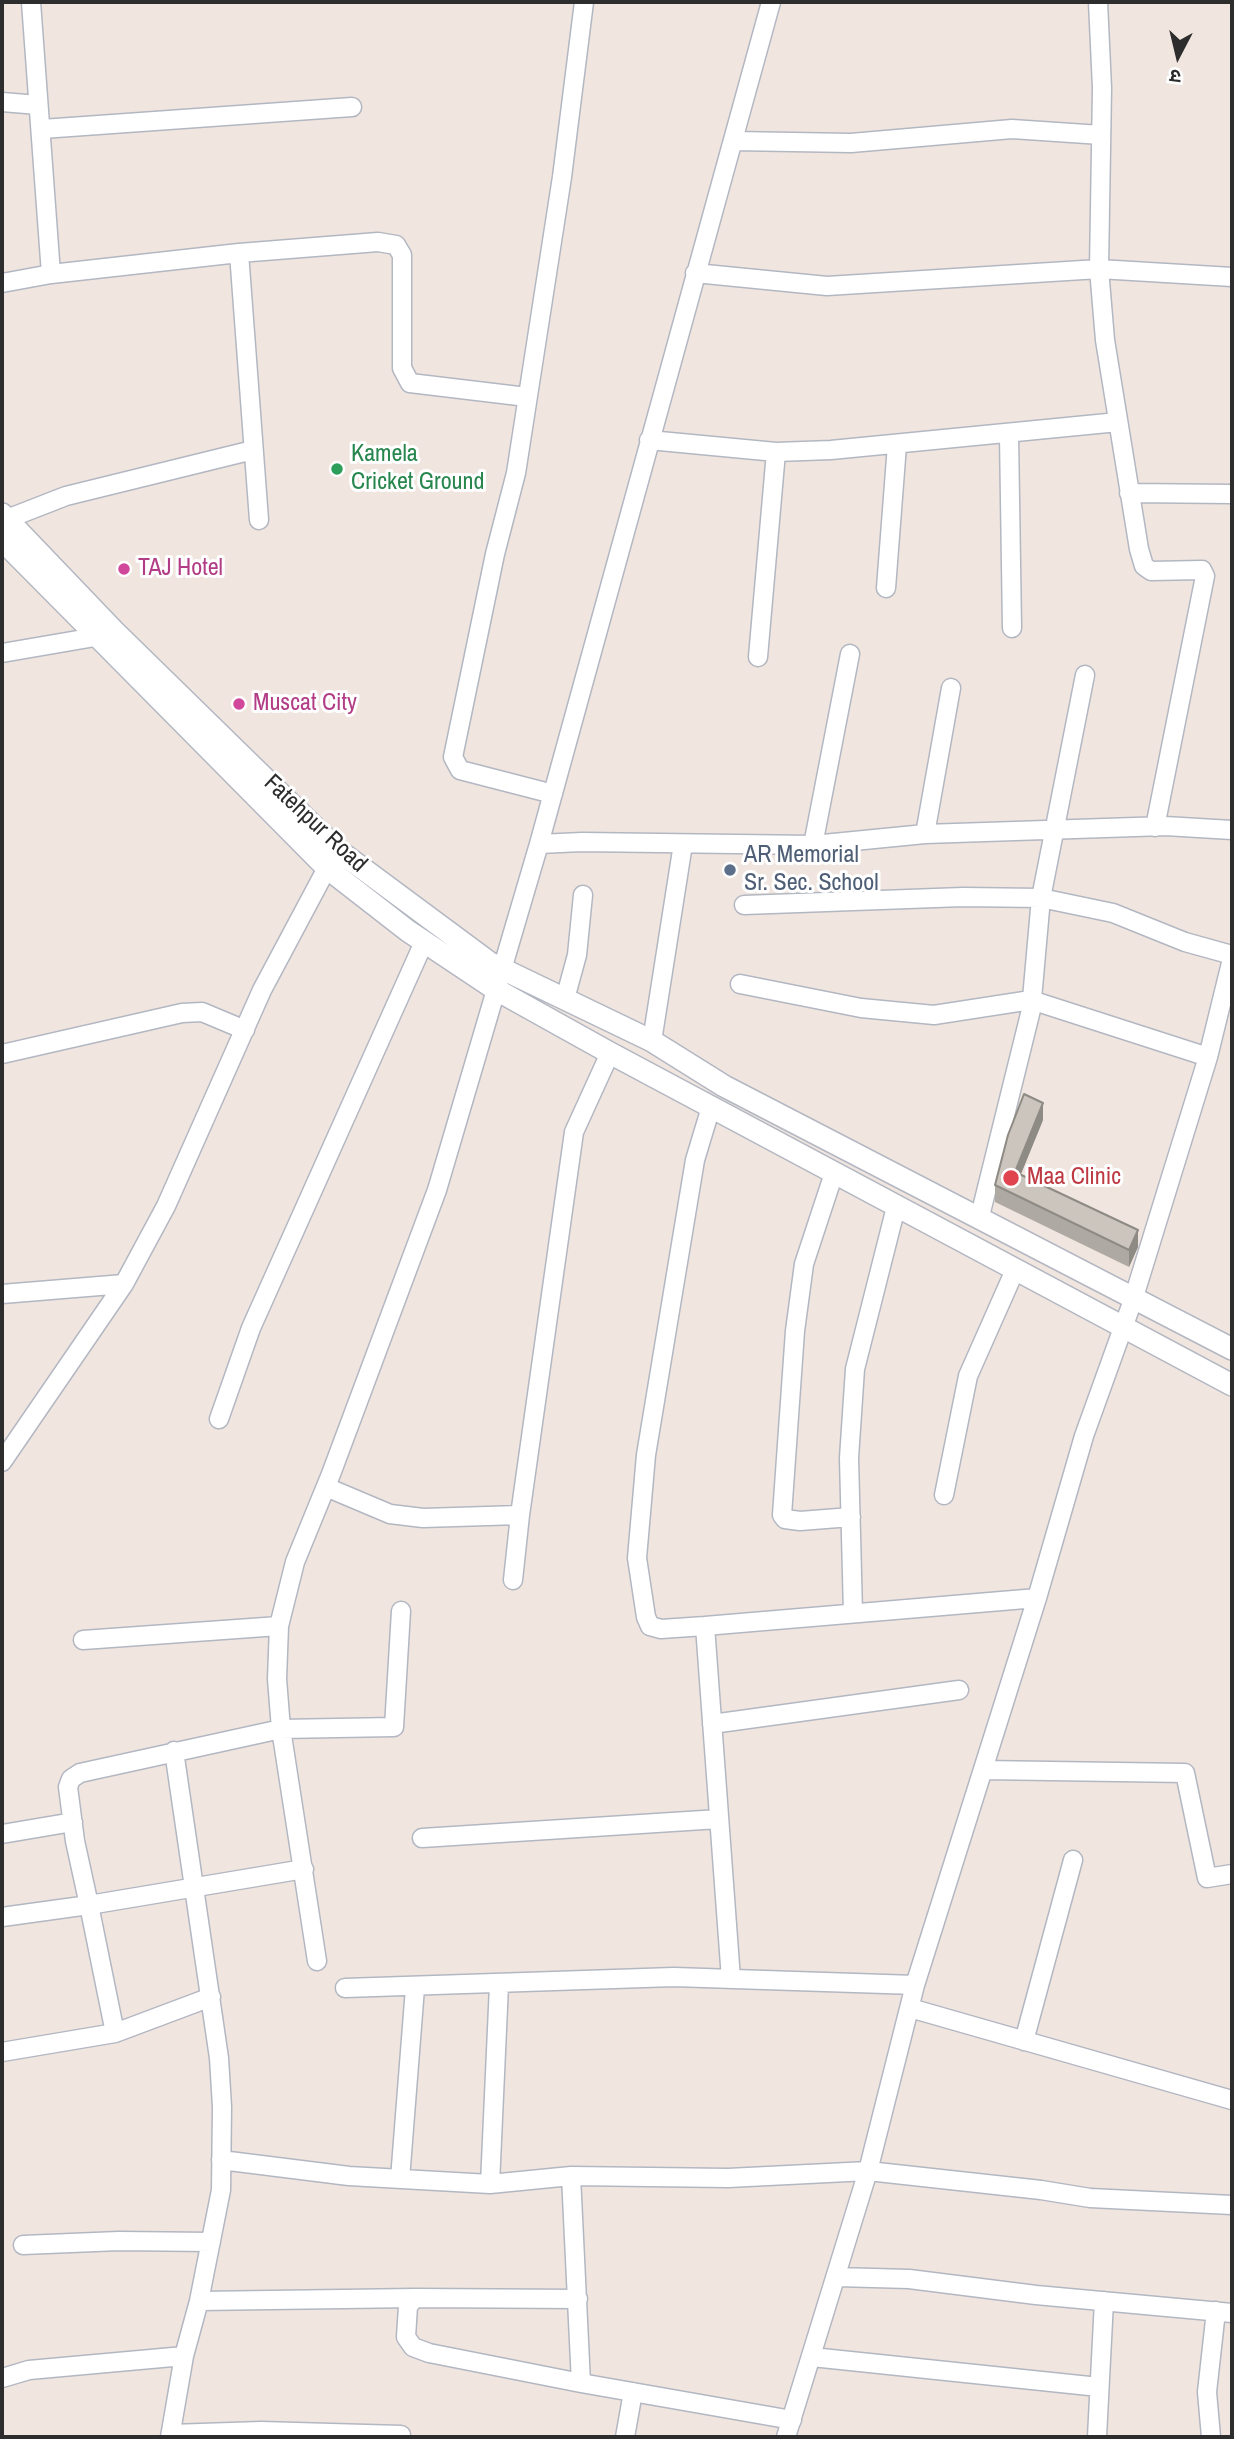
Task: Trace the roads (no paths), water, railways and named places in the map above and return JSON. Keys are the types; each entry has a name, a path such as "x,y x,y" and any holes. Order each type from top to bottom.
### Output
{"street":[{"path":"31,2 51,274"},
{"path":"553,794 460,769 453,757 495,554 516,473 562,177 584,2"},
{"path":"317,1961 281,1729 277,1679 279,1626 295,1562 326,1488 437,1190 539,844 771,2"},
{"path":"1098,2 1101,135 1099,270 1105,340 1129,492 1144,566 1151,571 1162,573 1202,570 1205,576 1155,827"},
{"path":"2,102 38,105"},
{"path":"42,129 352,107"},
{"path":"734,141 852,143 1013,129 1101,135"},
{"path":"2,283 51,274 239,253 378,242 396,245 402,255 402,368 410,383 527,397"},
{"path":"239,253 259,520"},
{"path":"695,273 827,286 1099,270 1232,277"},
{"path":"649,440 776,452 897,445 1118,422"},
{"path":"1009,435 1012,628"},
{"path":"886,588 897,445"},
{"path":"4,517 66,496 253,450"},
{"path":"758,657 776,452"},
{"path":"1129,492 1232,494"},
{"name":"Fatehpur Road","path":"4,517 114,631 339,851 426,918 498,979 565,999 652,1041 724,1086 980,1216 1133,1300 1232,1349"},
{"path":"2,540 95,637 327,868 424,942 498,979 610,1054 1232,1385"},
{"path":"2,653 95,637"},
{"path":"813,845 850,654"},
{"path":"980,1216 1031,1000 1041,898 1085,675"},
{"path":"925,834 951,688"},
{"path":"539,844 813,845 925,834 1155,827 1232,830"},
{"path":"652,1041 683,844"},
{"path":"2,1462 124,1284 166,1206 262,990 327,868"},
{"path":"565,999 577,955 583,895"},
{"path":"415,2298 408,2306 406,2337 413,2347 429,2353 633,2392 789,2428 868,2171 915,1985 1037,1598 1084,1436 1124,1328 1208,1057 1232,957 1112,913 1041,898 963,897 744,905"},
{"path":"219,1419 251,1328 424,942"},
{"path":"740,984 861,1008 934,1015 1031,1000 1208,1057"},
{"path":"2,1054 182,1013 202,1012 245,1030"},
{"path":"513,1580 575,1132 610,1054"},
{"path":"711,1107 695,1160 646,1455 637,1558 646,1617 650,1626 661,1629 705,1626 1037,1598"},
{"path":"834,1173 804,1264 794,1331 782,1515 785,1519 800,1521 851,1517"},
{"path":"853,1613 849,1458 855,1369 896,1207"},
{"path":"944,1495 968,1376 1016,1270"},
{"path":"2,1294 124,1284"},
{"path":"326,1488 390,1514 423,1518 520,1515"},
{"path":"115,2033 73,1822 68,1787 71,1779 80,1773 281,1729 394,1727 401,1611"},
{"path":"83,1640 279,1626"},
{"path":"705,1626 731,1979"},
{"path":"712,1724 959,1690"},
{"path":"174,1752 219,2058 221,2190 199,2301 184,2356 170,2436 261,2431 401,2435"},
{"path":"983,1770 1185,1773 1207,1878 1232,1874"},
{"path":"422,1839 719,1819"},
{"path":"2,1834 73,1822"},
{"path":"1024,2041 1073,1860"},
{"path":"2,1917 304,1869"},
{"path":"345,1988 415,1988 674,1977 915,1985"},
{"path":"490,2185 499,1985"},
{"path":"400,2179 415,1988"},
{"path":"2,2049 115,2033 211,1997"},
{"path":"910,2008 1232,2100"},
{"path":"221,2160 349,2176 490,2185 571,2176 727,2178 868,2171 1090,2198 1232,2206"},
{"path":"571,2176 580,2384"},
{"path":"23,2245 119,2241 211,2242"},
{"path":"837,2277 909,2279 1224,2312 1207,2392 1211,2437"},
{"path":"199,2301 578,2299"},
{"path":"1097,2437 1104,2301"},
{"path":"2,2378 29,2370 184,2356"},
{"path":"812,2357 1099,2387"},
{"path":"625,2437 633,2392"}],"place":[{"name":"Kamela Cricket Ground","path":"337,469"},
{"name":"TAJ Hotel","path":"124,569"},
{"name":"Muscat City","path":"239,704"},
{"name":"AR Memorial Sr. Sec. School","path":"730,870"},
{"name":"Maa Clinic","path":"1011,1178"}]}
